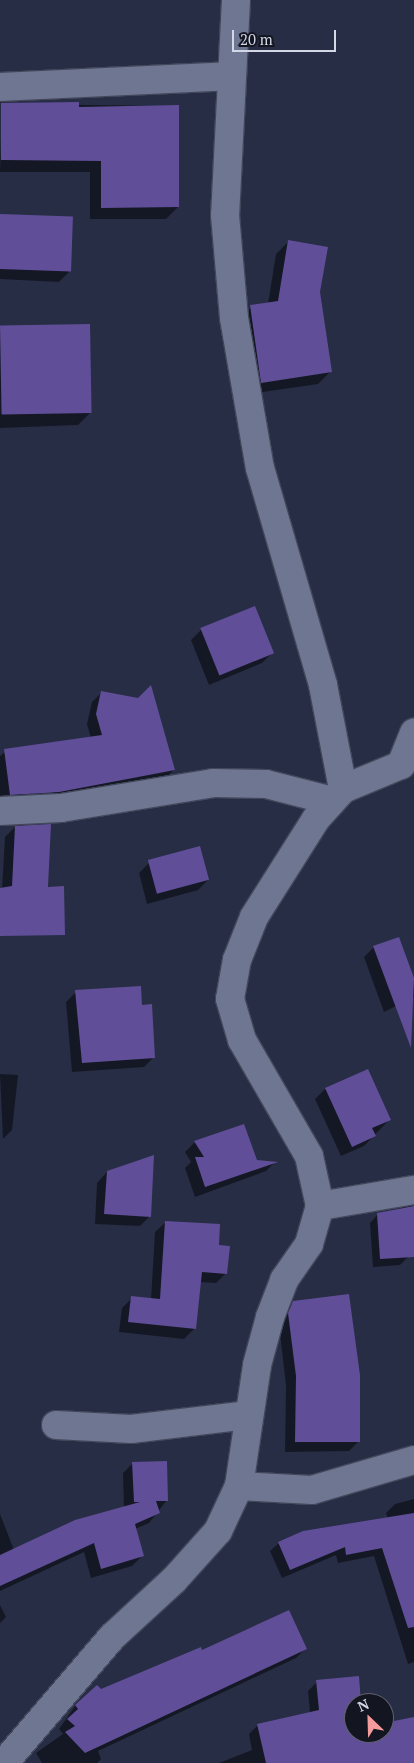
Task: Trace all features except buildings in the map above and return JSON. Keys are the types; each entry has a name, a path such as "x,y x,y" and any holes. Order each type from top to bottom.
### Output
{"street":[{"path":"4,1763 112,1637 174,1580 218,1531 239,1486 249,1415 270,1317 284,1280 309,1244 320,1206 309,1156 242,1040 230,999 236,960 254,917 337,795 324,685 260,468 234,318 225,215 230,76 236,0"},
{"path":"0,87 230,76"},
{"path":"0,811 61,808 213,783 266,784 337,795 408,770 414,732"},
{"path":"320,1206 414,1190"},
{"path":"56,1425 131,1429 249,1415"},
{"path":"239,1486 312,1490 414,1460"}]}
